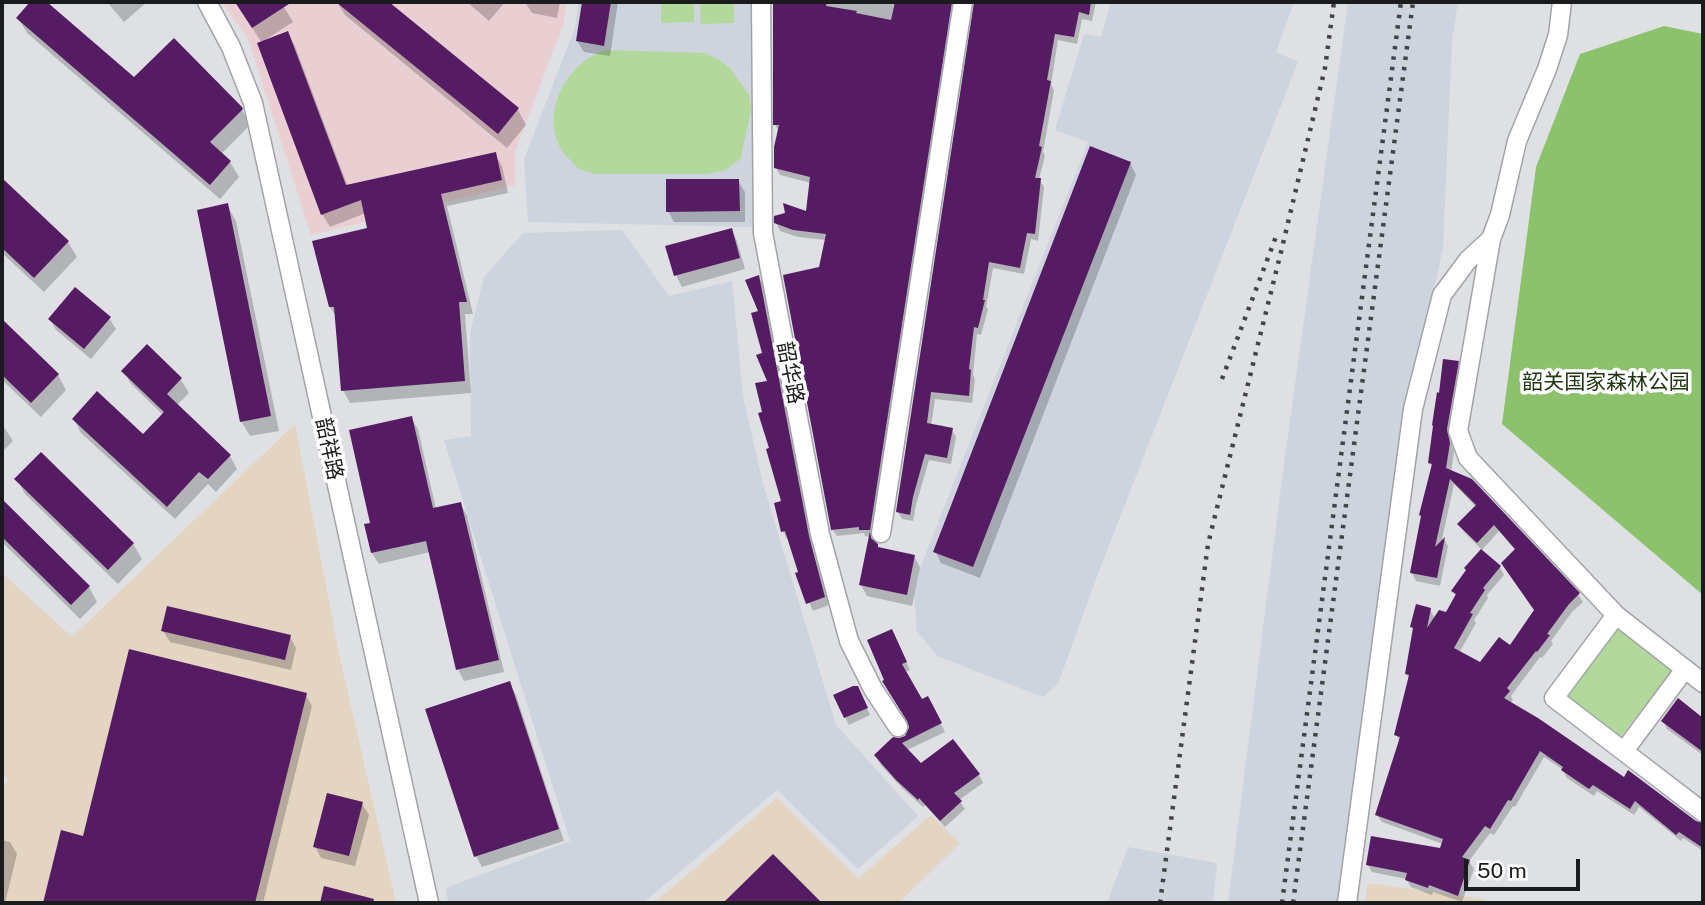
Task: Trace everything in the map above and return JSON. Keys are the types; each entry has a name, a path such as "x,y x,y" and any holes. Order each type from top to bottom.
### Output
{"street":[{"name":"韶祥路","path":"207,2 231,47 253,103 429,903"},
{"name":"韶华路","path":"761,2 763,233 807,466 820,534 849,641 873,689 898,727"},
{"path":"881,533 962,2"},
{"path":"1562,2 1558,35 1517,141 1500,215 1491,239 1458,431 1468,458 1616,615 1703,682"},
{"path":"1347,903 1413,408 1442,295 1468,260 1491,239"},
{"path":"1616,615 1554,698 1703,812"},
{"path":"1624,751 1685,669"}],"shaded area":[{"path":"222,2 566,2 564,22 515,152 515,185 311,235 248,39"},
{"path":"578,2 756,2 756,227 528,222 524,159 575,28"},
{"path":"1111,2 1294,2 1276,52 1298,62 1099,571 1058,684 1043,697 937,656 917,631 914,595 919,571 1088,142 1055,130 1084,34 1101,37"},
{"path":"1348,2 1458,2 1452,41 1443,248 1430,308 1343,903 1228,903 1284,464"},
{"path":"622,230 669,296 732,281 743,396 763,484 836,725 918,816 858,869 777,790 643,903 448,903 446,888 570,841 444,440 471,436 470,333 484,277 523,233"},
{"path":"295,424 339,654 396,903 2,903 2,787 8,780 2,770 2,573 72,637"},
{"path":"777,798 858,879 931,815 960,843 899,903 654,903"},
{"path":"1128,847 1217,863 1213,903 1107,903"},
{"path":"1368,883 1483,899 1482,903 1365,903"}],"green space":[{"path":"661,2 694,2 694,22 661,23"},
{"path":"700,2 734,2 734,23 701,24"},
{"name":"韶关国家森林公园","path":"1664,26 1703,34 1703,595 1502,424 1536,167 1580,54"},
{"path":"606,50 705,53 730,68 749,95 751,110 741,158 726,170 706,174 595,174 579,169 558,143 554,127 555,110 559,94 578,67"},
{"path":"1617,624 1674,669 1619,739 1561,695"}],"building":[{"path":"30,2 47,2 134,77 174,38 242,107 210,142 231,161 210,185 16,18"},
{"path":"235,2 292,2 252,28"},
{"path":"336,2 389,2 519,108 498,134"},
{"path":"582,2 611,2 604,46 576,41"},
{"path":"773,2 827,2 826,6 891,20 895,2 952,2 870,530 859,530 859,527 831,530 783,275 819,267 826,234 793,230 774,223 774,216 785,213 783,203 806,211 810,177 774,168 774,147 779,125 773,125"},
{"path":"974,2 1091,2 1089,15 1079,12 1074,37 1055,34 1047,80 1051,81 1039,146 1042,147 1035,178 1041,178 1035,234 1027,233 1020,268 989,262 985,300 978,328 974,327 969,396 931,392 927,423 953,428 947,458 925,454 910,515 896,512"},
{"path":"288,31 346,185 496,152 502,180 441,194 467,302 459,302 465,381 341,391 334,307 329,307 312,241 367,228 361,200 321,215 257,43"},
{"path":"1090,146 1131,162 973,567 933,552"},
{"path":"2,178 69,241 34,278 2,248"},
{"path":"666,179 739,179 740,211 666,212"},
{"path":"228,203 271,416 240,422 197,210"},
{"path":"732,228 740,258 674,276 665,246"},
{"path":"759,275 809,536 825,597 806,604 785,531 781,532 774,503 781,501 758,413 762,412 755,383 767,381 756,355 762,353 751,313 758,311 745,280"},
{"path":"75,287 111,317 84,349 48,319"},
{"path":"2,319 59,374 31,403 2,375"},
{"path":"147,344 182,378 167,394 231,455 208,479 199,472 167,507 72,419 97,391 143,434 164,412 121,371"},
{"path":"1443,359 1459,361 1447,429 1450,443 1446,468 1472,479 1580,593 1507,688 1510,691 1504,698 1624,777 1628,770 1696,821 1703,823 1703,848 1679,832 1676,835 1635,801 1630,809 1593,785 1589,789 1561,770 1563,767 1540,751 1511,801 1508,800 1490,829 1485,826 1462,857 1470,860 1458,896 1429,885 1428,888 1405,880 1407,873 1366,865 1371,836 1440,848 1443,839 1375,815 1400,737 1394,735 1409,675 1405,674 1413,628 1410,627 1416,604 1431,608 1427,628 1439,610 1446,612 1456,594 1451,591 1466,570 1464,568 1481,549 1501,566 1483,588 1485,590 1470,613 1473,614 1454,648 1480,662 1499,637 1510,645 1534,610 1501,563 1515,549 1494,525 1477,543 1457,524 1476,505 1450,479 1435,547 1445,537 1437,578 1410,573 1421,516 1419,515 1432,464 1428,463"},
{"path":"412,416 433,508 461,502 499,660 456,670 426,541 371,553 364,524 370,523 349,430"},
{"path":"41,452 134,543 108,570 14,479"},
{"path":"2,499 90,586 71,605 2,537"},
{"path":"870,531 871,538 878,547 915,555 907,595 859,585"},
{"path":"167,606 291,635 285,660 161,631"},
{"path":"892,629 907,662 902,664 922,699 928,696 942,723 902,743 921,763 953,739 980,774 954,793 962,801 940,821 919,798 918,800 896,780 874,755 893,737 905,736 909,727 882,681 884,680 867,640"},
{"path":"129,649 307,693 255,903 43,903 61,830 83,836"},
{"path":"510,681 559,829 474,857 425,709"},
{"path":"858,686 868,708 844,718 833,695"},
{"path":"1678,698 1703,718 1703,752 1661,721"},
{"path":"327,793 363,802 349,856 313,847"},
{"path":"773,854 822,903 723,903"},
{"path":"324,886 374,899 373,903 320,903"}],"railway":[{"path":"1160,903 1208,544 1325,68 1334,2"},
{"path":"1282,903 1401,2"},
{"path":"1293,903 1413,2"},
{"path":"1222,379 1277,234"}]}
